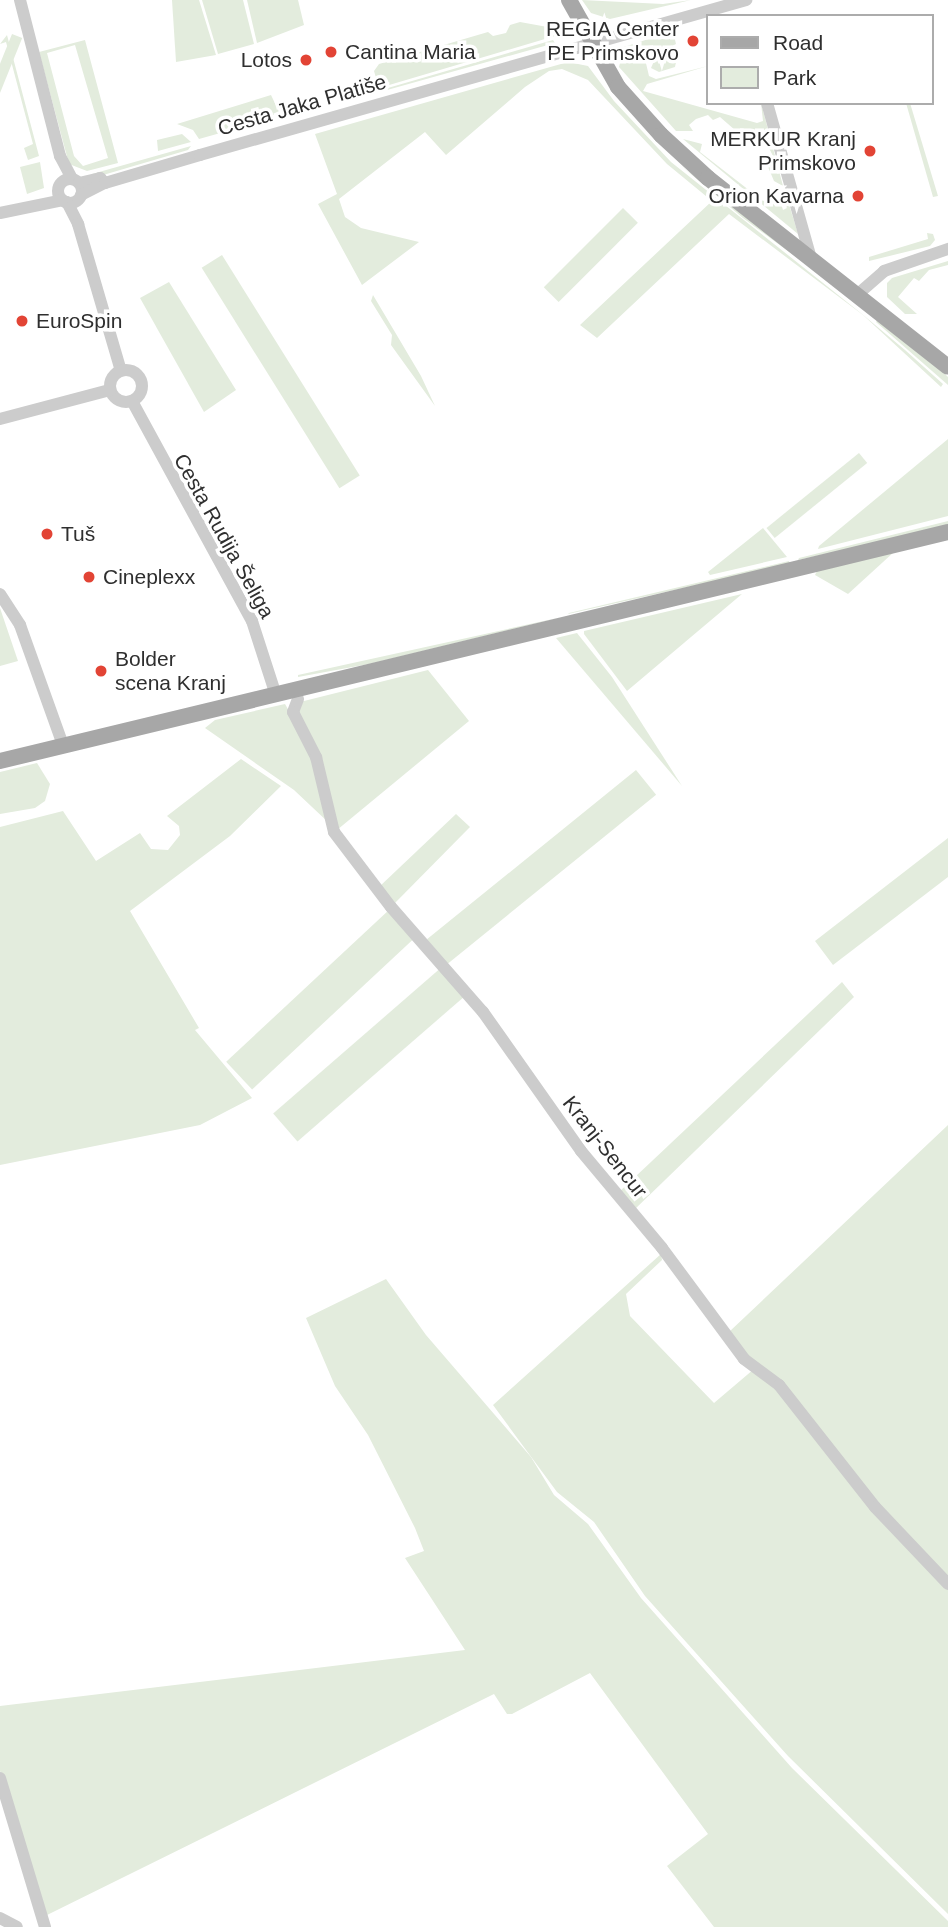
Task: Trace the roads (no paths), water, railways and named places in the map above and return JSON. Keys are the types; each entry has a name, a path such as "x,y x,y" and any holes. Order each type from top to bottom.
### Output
{"main road":[{"path":"569,0 590,42 618,87 661,135 811,259 948,367"},
{"path":"0,761 275,692 398,665 948,532"}],"street":[{"path":"20,0 78,224 121,372"},
{"name":"Cesta Jaka Platiše","path":"0,214 38,202 43,205 70,191 742,1"},
{"path":"767,105 811,259"},
{"path":"858,294 884,271 948,248"},
{"path":"121,372 132,372 140,380 140,393 132,401 119,401 110,390 112,378 121,372"},
{"path":"0,419 110,390"},
{"name":"Cesta Rudija Šeliga","path":"132,401 252,621 275,692"},
{"path":"0,594 20,625 63,745"},
{"name":"Kranj-Sencur","path":"298,699 293,712 316,757 334,832 391,907 483,1012 581,1151 662,1248 744,1359 779,1385 874,1507 948,1584"},
{"path":"0,1778 45,1927"},
{"path":"0,1918 17,1927"}],"place":[{"name":"REGIA Center PE Primskovo","path":"693,41"},
{"name":"Cantina Maria","path":"331,52"},
{"name":"Lotos","path":"306,60"},
{"name":"MERKUR Kranj Primskovo","path":"870,151"},
{"name":"Orion Kavarna","path":"858,196"},
{"name":"EuroSpin","path":"22,321"},
{"name":"Tuš","path":"47,534"},
{"name":"Cineplexx","path":"89,577"},
{"name":"Bolder scena Kranj","path":"101,671"}]}
